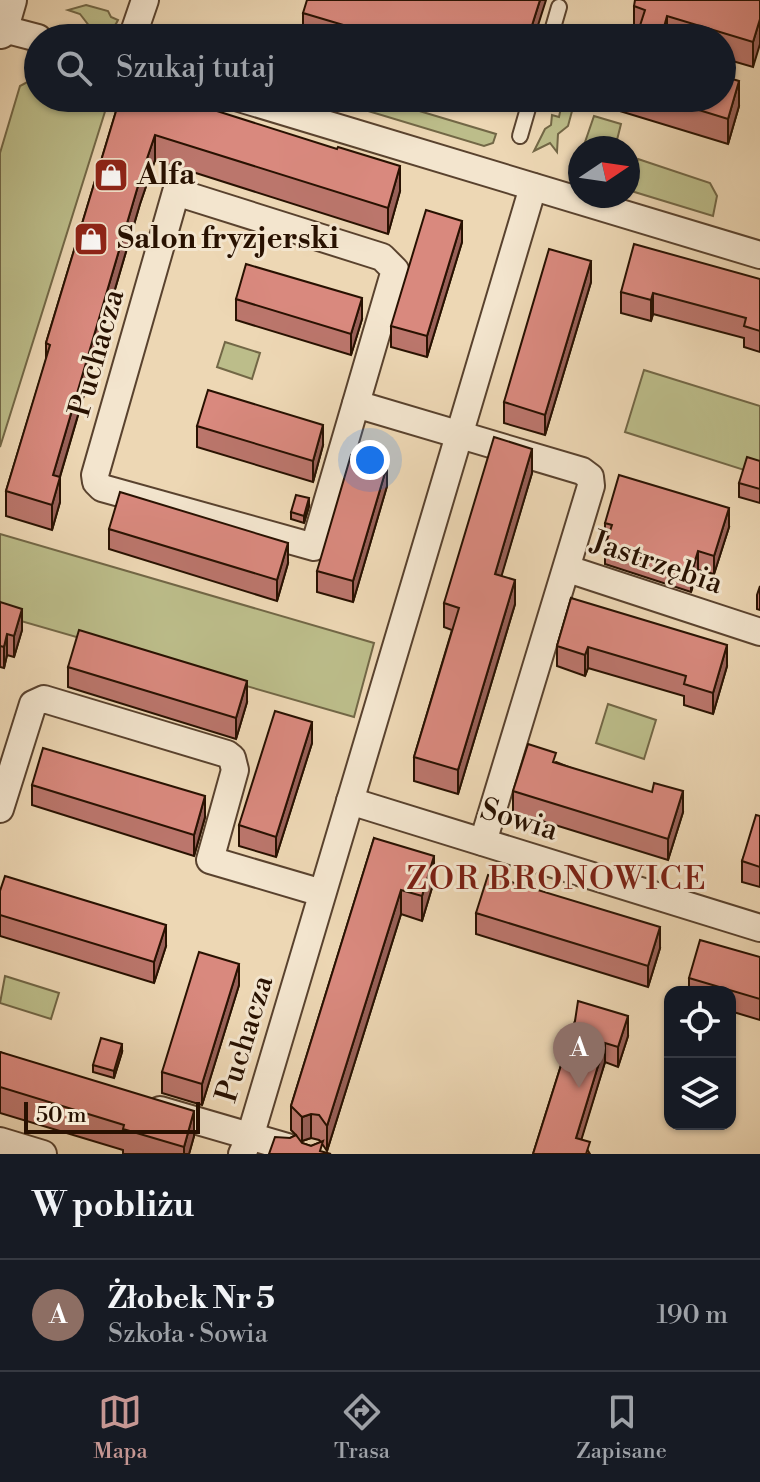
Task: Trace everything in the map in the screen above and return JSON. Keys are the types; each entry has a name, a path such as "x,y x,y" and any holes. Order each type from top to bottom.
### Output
{"street":[{"path":"9,0 0,29 24,35"},
{"path":"137,24 145,0"},
{"path":"285,112 760,255"},
{"name":"Puchacza","path":"137,1103 246,1146 533,187"},
{"name":"Puchacza","path":"176,192 382,257 395,270 356,404 314,547 102,488 96,482 95,475 176,192"},
{"path":"356,404 461,433"},
{"name":"Jastrzębia","path":"461,433 582,471 590,477 591,486 568,569 760,632"},
{"path":"484,839 568,569"},
{"path":"0,809 33,704 44,699 227,754 232,758 235,770 210,860 322,893"},
{"name":"Sowia","path":"350,801 484,839 760,928"},
{"path":"0,1141 43,1154"},
{"path":"246,1146 287,1147"}],"lane":[{"path":"554,24 559,7"},
{"path":"520,136 527,112"}],"green space":[{"path":"86,5 108,11 111,17 118,20 116,24 88,24 80,14 68,10"},
{"path":"24,84 24,112 105,112 0,447 0,153 20,86"},
{"path":"371,112 423,112 496,134 493,143 484,146"},
{"path":"560,112 572,112 568,126 558,134 557,152 550,143 534,151 545,129 551,125 552,115 559,117"},
{"path":"594,116 621,124 618,136 587,136"},
{"path":"640,160 710,183 717,196 713,216 640,194"},
{"path":"225,342 260,353 252,379 217,367"},
{"path":"644,370 760,406 760,475 625,432"},
{"path":"0,534 374,643 354,717 0,615"},
{"path":"608,704 656,720 644,759 596,743"},
{"path":"5,976 59,993 51,1019 0,1003"}],"building":[{"path":"307,0 540,0 532,24 340,24 303,13"},
{"path":"635,0 760,0 760,19 753,42 736,37 736,24 693,24 667,16 665,24 640,24 645,10 634,6"},
{"path":"116,112 220,112 400,166 388,208 155,135 53,475 60,477 52,505 6,491 50,345 46,343"},
{"path":"705,112 730,112 728,119"},
{"path":"426,210 462,221 427,336 391,326"},
{"path":"634,244 760,279 760,331 744,326 746,318 653,293 651,300 621,292"},
{"path":"549,249 591,261 545,415 504,402"},
{"path":"246,264 362,298 351,334 236,299"},
{"path":"208,390 323,425 313,461 197,426"},
{"path":"494,437 532,449 495,574 515,580 458,770 414,757 459,608 444,603"},
{"path":"351,455 387,466 353,581 317,571"},
{"path":"747,457 760,461 760,489 739,483"},
{"path":"619,475 729,508 714,556 698,551 691,574 605,546 612,525 605,523"},
{"path":"120,492 288,543 277,580 109,529"},
{"path":"296,495 309,498 304,516 291,512"},
{"path":"571,598 727,645 713,693 684,684 686,676 588,647 585,655 557,646"},
{"path":"0,602 22,609 14,636 7,634 4,647 0,646"},
{"path":"79,630 247,681 236,718 68,667"},
{"path":"275,711 312,722 276,837 239,825"},
{"path":"528,744 556,753 553,762 652,792 654,783 683,791 668,839 513,791"},
{"path":"43,748 205,796 194,835 32,785"},
{"path":"756,815 760,816 760,867 742,861"},
{"path":"374,838 434,856 422,896 401,890 327,1126 319,1115 302,1117 291,1106"},
{"path":"488,875 660,927 648,966 476,913"},
{"path":"5,876 166,925 154,962 0,915 0,891"},
{"path":"700,940 760,957 760,999 736,992 736,986 716,986 689,978"},
{"path":"199,952 239,964 202,1084 162,1072"},
{"path":"578,1001 628,1016 618,1047 605,1043 576,1138 590,1142 586,1154 533,1154 575,1021"},
{"path":"101,1038 122,1044 114,1071 93,1065"},
{"path":"0,1052 194,1111 184,1147 0,1087"},
{"path":"296,1135 302,1143 311,1146 323,1141 320,1151 331,1154 269,1154 275,1137 290,1138"}],"place":[{"name":"Alfa","path":"111,175"},
{"name":"Salon fryzjerski","path":"91,239"},
{"name":"Żłobek Nr 5","path":"579,1088"}],"district":[{"name":"ZOR BRONOWICE","path":"557,879"}]}
